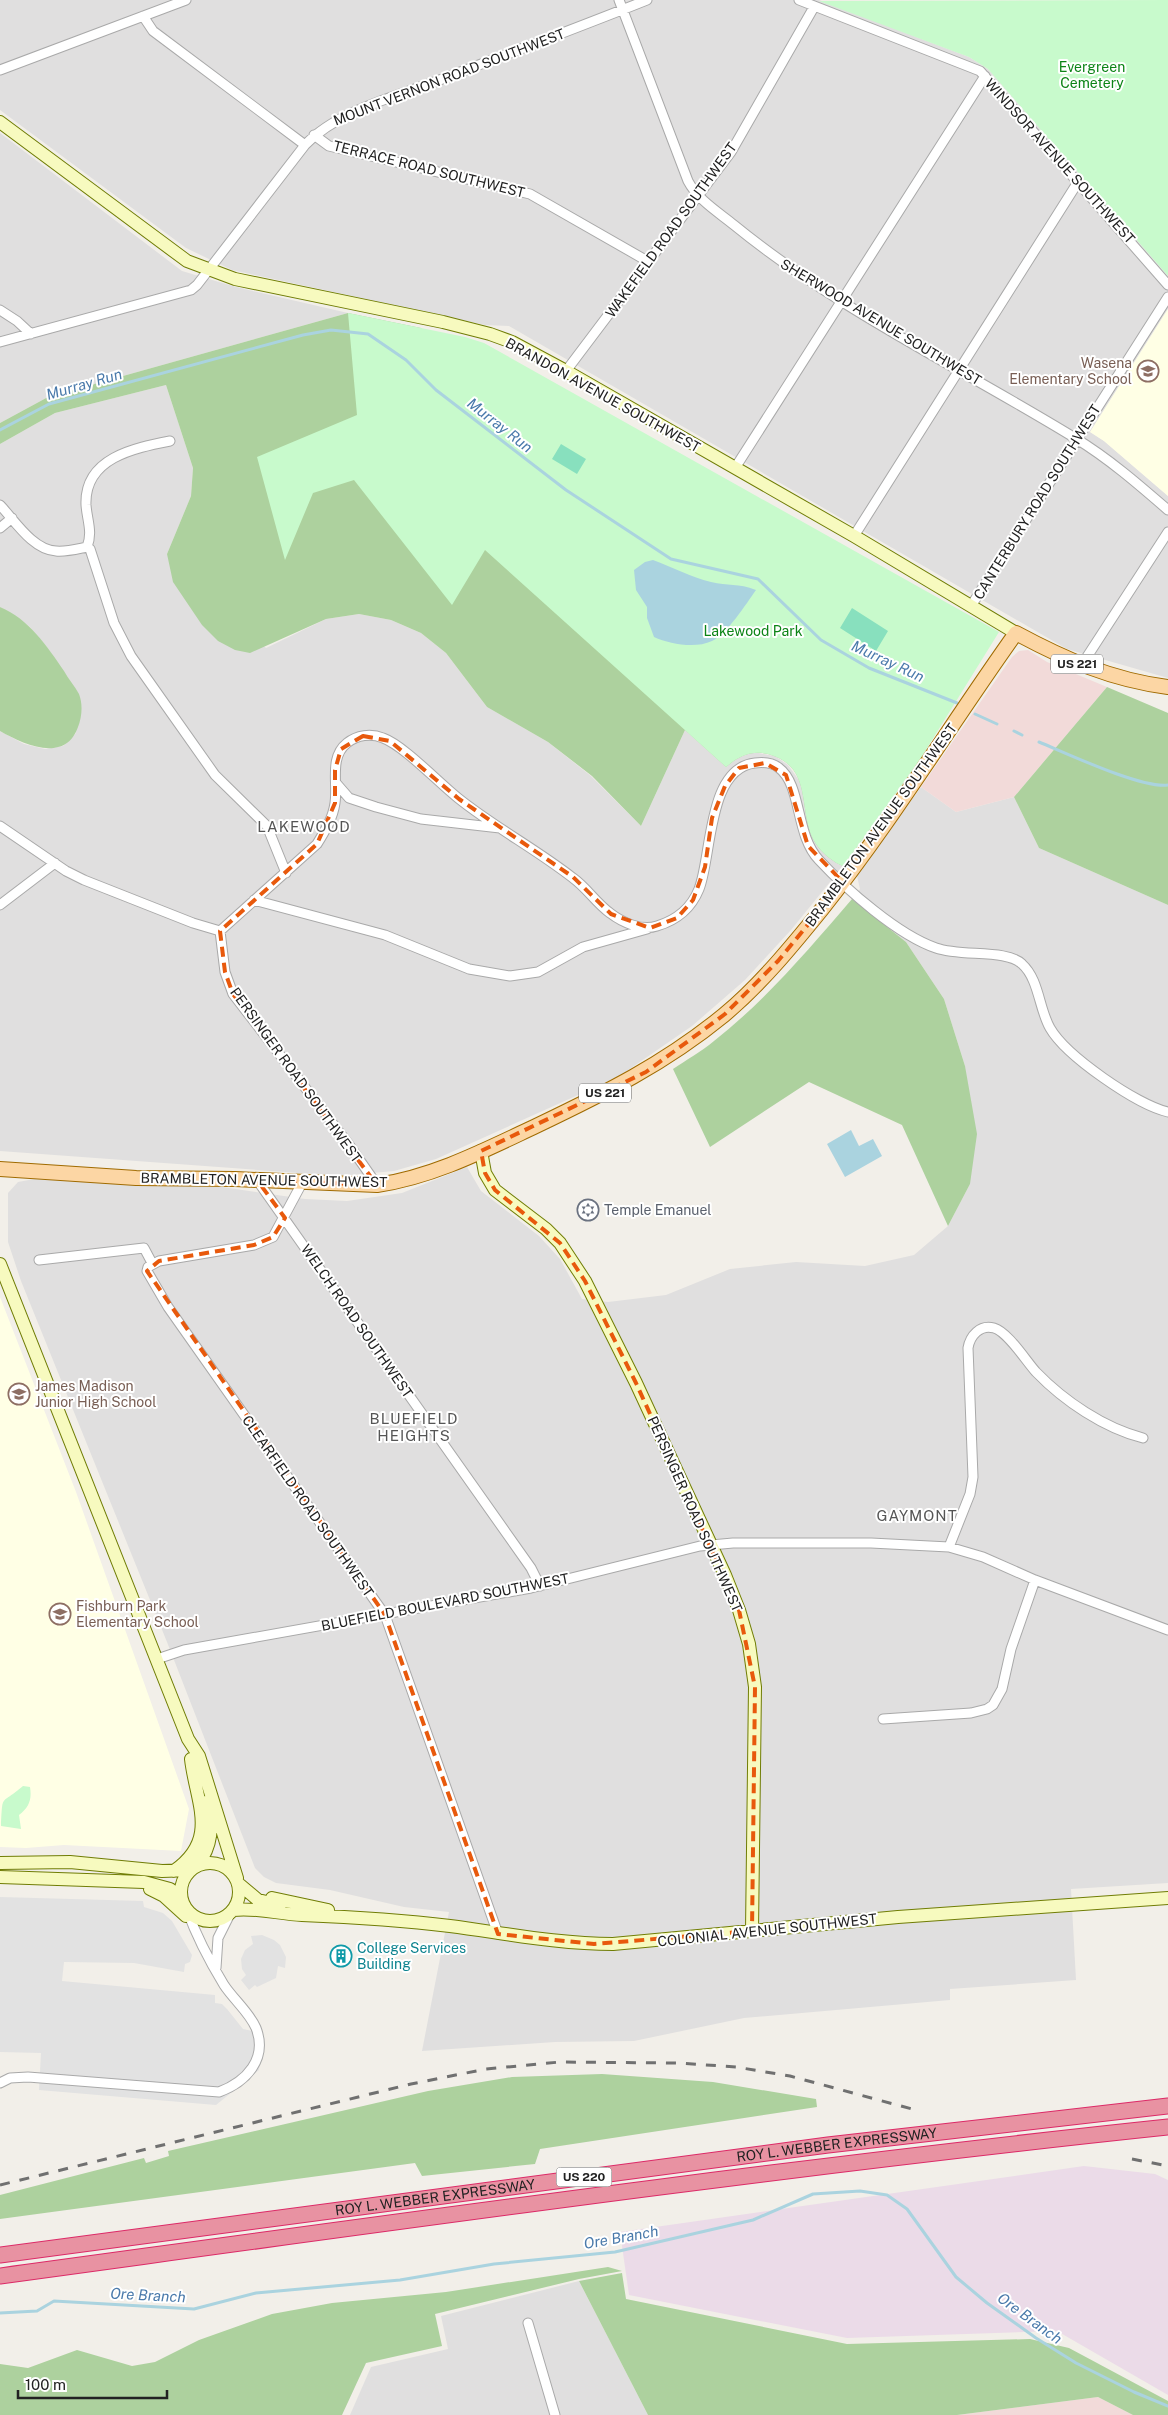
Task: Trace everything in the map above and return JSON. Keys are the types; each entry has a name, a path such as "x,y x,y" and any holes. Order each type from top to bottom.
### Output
{"highway":[{"name":"ROY L. WEBBER EXPRESSWAY","path":"0,2255 838,2144 1168,2106"},
{"name":"ROY L. WEBBER EXPRESSWAY","path":"0,2276 681,2184 1168,2127"}],"main road":[{"name":"BRANDON AVENUE SOUTHWEST","path":"0,122 172,251 209,270 235,279 443,322 490,334 529,350 854,536 1016,633 1081,666 1142,684 1168,687"},
{"name":"BRAMBLETON AVENUE SOUTHWEST","path":"0,1169 136,1178 257,1180 377,1186 421,1176 481,1151 613,1090 646,1072 698,1036 751,990 803,932 843,882 1016,633"},
{"name":"BRANDON AVENUE SOUTHWEST","path":"1142,684 1168,697"},
{"name":"PERSINGER ROAD SOUTHWEST","path":"481,1151 485,1173 495,1190 546,1229 560,1243 585,1281 636,1383 711,1544 739,1610 753,1663 755,1687 752,1932"},
{"path":"0,1264 188,1739 199,1756 207,1778 236,1876 240,1897 232,1912 212,1920 200,1918 187,1910 181,1897 183,1880 206,1855 212,1831 208,1809 191,1759"},
{"path":"174,1872 195,1854 202,1828 203,1814 188,1739"},
{"path":"0,1862 70,1862 174,1872 216,1863 228,1869 260,1894 340,1913"},
{"name":"COLONIAL AVENUE SOUTHWEST","path":"236,1876 249,1894 267,1902 368,1918"},
{"path":"0,1877 66,1878 160,1885 181,1897"},
{"path":"126,1882 164,1896 174,1903 192,1924"},
{"name":"COLONIAL AVENUE SOUTHWEST","path":"232,1912 244,1909 296,1915 368,1918 594,1944 645,1942 1001,1909 1168,1898"}],"street":[{"path":"0,70 186,0"},
{"name":"SHERWOOD AVENUE SOUTHWEST","path":"619,0 688,181 698,196 770,255 842,301 1077,439 1129,477 1168,510"},
{"name":"MOUNT VERNON ROAD SOUTHWEST","path":"0,342 191,290 198,285 305,145 314,135 335,120 647,0"},
{"name":"WINDSOR AVENUE SOUTHWEST","path":"799,0 975,68 985,76 1168,285"},
{"name":"WAKEFIELD ROAD SOUTHWEST","path":"566,371 731,152 814,7"},
{"path":"143,16 153,31 305,145"},
{"path":"735,468 985,76"},
{"name":"TERRACE ROAD SOUTHWEST","path":"314,135 329,146 530,194 649,262"},
{"path":"854,536 1078,182"},
{"name":"CANTERBURY ROAD SOUTHWEST","path":"971,606 1168,296"},
{"path":"0,310 17,321 31,334"},
{"path":"170,441 144,446 121,454 96,470 88,486 86,500 90,531 87,547 91,552 114,623 131,656 215,775 267,826 273,836 286,873"},
{"path":"0,505 36,544 44,549 62,551 87,547"},
{"path":"0,528 12,518"},
{"path":"1081,666 1168,532"},
{"path":"0,826 55,864 84,880 193,923 220,931 304,858 325,832 335,803 337,758 345,744 363,736 382,737 399,747 460,799 573,877 611,914 623,921 650,928"},
{"path":"254,900 385,934 469,969 510,976 538,972 583,947 650,928 677,918 693,900 705,867 712,818 718,801 734,773 747,764 756,762 772,764 786,775 792,788 803,834 808,846 843,882 895,926 931,947 962,954 1002,955 1020,961 1028,972 1050,1028 1080,1062 1141,1101 1168,1112"},
{"path":"336,783 349,798 376,807 421,819 501,828"},
{"path":"0,905 55,864"},
{"name":"PERSINGER ROAD SOUTHWEST","path":"220,931 225,972 233,994 347,1142 377,1186"},
{"name":"WELCH ROAD SOUTHWEST","path":"257,1180 531,1568 540,1586"},
{"path":"39,1260 144,1248 152,1263 199,1253 254,1246 273,1237 285,1218 302,1182"},
{"name":"CLEARFIELD ROAD SOUTHWEST","path":"152,1263 147,1271 168,1307 385,1615 498,1934"},
{"path":"949,1547 970,1494 973,1477 968,1348 973,1335 985,1328 999,1330 1037,1372 1078,1405 1117,1429 1143,1438"},
{"name":"BLUEFIELD BOULEVARD SOUTHWEST","path":"157,1659 184,1650 540,1586 711,1544 871,1543 949,1547 983,1557 1036,1580 1168,1630"},
{"path":"883,1719 970,1713 987,1709 994,1705 1002,1689 1012,1649 1036,1580"},
{"path":"0,2083 10,2078 28,2077 219,2092 233,2087 252,2071 258,2043 256,2029 224,1984 192,1924 187,1910"},
{"path":"216,1968 218,1938 232,1912"},
{"path":"528,2323 555,2415"}],"highlighted area":[{"path":"363,736 390,741 459,799 573,877 611,914 650,928 677,918 693,900 705,867 712,818 725,786 739,768 765,763 786,775 808,846 843,882 778,961 725,1014 646,1072 481,1151 485,1173 495,1190 560,1243 585,1281 636,1383 739,1610 755,1687 752,1931 594,1944 498,1934 385,1615 147,1271 159,1261 254,1245 273,1237 285,1218 257,1180 377,1185 233,994 225,972 220,931 317,844 335,803 335,770 341,749"}],"shaded area":[{"path":"0,0 819,0 969,57 988,69 1168,276 1168,309 1090,432 1104,441 1168,496 1168,678 1067,649 509,326 485,325 232,270 186,248 0,110"},
{"path":"0,133 182,271 236,287 348,313 48,397 0,423"},
{"name":"Wasena Elementary School","path":"1168,309 1168,496 1104,441 1090,432"},
{"path":"166,385 193,468 191,496 167,554 266,648 326,619 359,614 391,620 421,633 446,653 487,707 548,742 591,776 641,826 685,730 726,767 733,760 753,752 775,756 788,765 801,783 811,833 838,864 843,866 791,930 745,980 692,1026 618,1077 436,1159 394,1171 340,1176 0,1151 0,731 24,744 45,749 63,746 76,733 79,695 46,646 29,626 0,607 0,444 55,413"},
{"path":"1028,650 1047,662 1107,687 1014,797 956,812 921,787 1012,657 1019,651"},
{"path":"921,787 956,812 1014,797 1039,848 1168,905 1168,1883 1071,1889 1076,1980 950,1989 950,2000 744,2018 634,2041 555,2042 422,2051 449,1912 404,1907 330,1890 276,1883 264,1877 255,1868 167,1642 21,1281 8,1242 8,1193 18,1182 34,1179 115,1184 222,1187 305,1199 347,1201 402,1193 467,1167 481,1191 539,1236 560,1259 582,1299 608,1302 666,1295 730,1269 796,1262 865,1266 914,1255 948,1226 970,1184 965,1066 944,999 906,942 852,899 860,889 857,876"},
{"name":"Fishburn Park Elementary School","path":"0,1297 76,1492 189,1809 181,1851 64,1845 26,1848 0,1847"},
{"path":"0,1897 143,1901 144,1907 163,1913 172,1921 192,1955 190,1962 185,1964 184,1972 134,1963 64,1962 62,1981 215,1995 215,2003 222,2004 243,2029 262,2033 262,2053 259,2070 216,2105 39,2090 41,2053 0,2052"},
{"path":"262,1935 280,1945 286,1957 285,1968 278,1966 276,1978 257,1987 255,1985 249,1990 241,1980 246,1975 242,1969 241,1959 245,1950 253,1944 251,1936"},
{"path":"1084,2166 1155,2174 1168,2180 1168,2395 1057,2331 847,2338 629,2295 620,2232"},
{"path":"579,2281 648,2415 350,2415 371,2367 448,2349 441,2316"},
{"path":"1098,2397 1133,2415 957,2415"}],"green space":[{"name":"Evergreen Cemetery","path":"1168,0 1168,276 988,69 969,57 819,1"},
{"path":"348,313 421,328 919,761 843,866 828,857 816,844 810,832 799,780 793,769 783,760 768,754 751,753 726,767 685,730 641,826 592,776 548,742 487,707 446,653 421,633 391,620 359,614 326,619 250,653 235,650 218,641 202,625 173,582 167,554 191,496 193,468 166,385 55,413 0,444 0,423 48,397"},
{"name":"Lakewood Park","path":"348,313 465,337 484,343 999,632 919,761 843,866 828,857 816,844 810,832 799,780 793,769 783,760 768,754 751,753 726,767 485,550 452,605 354,480 313,493 285,560 257,457 357,415"},
{"path":"561,444 586,459 577,474 552,459"},
{"path":"0,607 29,626 51,652 79,694 81,715 78,727 72,738 64,745 54,748 43,748 20,741 0,731"},
{"path":"852,608 888,631 876,651 840,628"},
{"path":"1107,687 1168,713 1168,905 1039,848 1014,797"},
{"path":"852,899 906,942 944,999 965,1066 977,1134 970,1184 948,1226 902,1125 809,1082 710,1147 673,1069 709,1045 751,1009 820,937"},
{"path":"23,1786 30,1787 31,1796 27,1806 19,1815 21,1829 1,1826 4,1801"},
{"path":"602,2074 713,2082 816,2099 817,2107 540,2149 535,2164 422,2176 415,2163 0,2219 0,2195 144,2158 146,2163 169,2156 168,2151 428,2091 512,2077"},
{"path":"608,2267 622,2271 579,2279 435,2314 442,2346 366,2363 342,2415 0,2415 0,2364 28,2368 77,2350 132,2366 155,2362 199,2340 272,2314 332,2303 446,2292"},
{"path":"622,2273 626,2299 847,2344 1030,2339 1069,2348 1168,2401 1168,2415 1133,2415 1098,2397 957,2415 648,2415 579,2281"}],"water":[{"path":"653,560 704,580 744,586 756,590 724,632 712,641 698,645 667,642 654,637 647,618 647,607 636,590 634,570 645,562"},
{"path":"851,1130 859,1146 873,1139 882,1156 845,1177 827,1144"}],"waterway":[{"name":"Murray Run","path":"0,430 49,404 303,335 331,330 368,334 406,360 436,390 566,490 671,559 758,579 821,640 869,668 957,703"},
{"name":"Murray Run","path":"975,714 997,724"},
{"name":"Murray Run","path":"1014,731 1022,735"},
{"name":"Murray Run","path":"1039,742 1123,776 1141,782 1168,785"},
{"name":"Ore Branch","path":"0,2313 37,2311 54,2301 194,2309 256,2293 400,2280 494,2264 615,2252 753,2220 813,2194 860,2191 887,2195 907,2209 956,2277 987,2303 1036,2338 1076,2363 1134,2392 1168,2406"}],"railway":[{"path":"0,2185 411,2084 486,2069 560,2062 678,2063 736,2067 790,2076 912,2109"},
{"path":"1132,2159 1168,2166"}],"place":[{"name":"Wasena Elementary School","path":"1148,371"},
{"name":"Temple Emanuel","path":"588,1210"},
{"name":"James Madison Junior High School","path":"19,1394"},
{"name":"Fishburn Park Elementary School","path":"60,1614"},
{"name":"College Services Building","path":"341,1956"}],"district":[{"name":"LAKEWOOD","path":"304,826"},
{"name":"BLUEFIELD HEIGHTS","path":"414,1426"},
{"name":"GAYMONT","path":"917,1515"}]}
